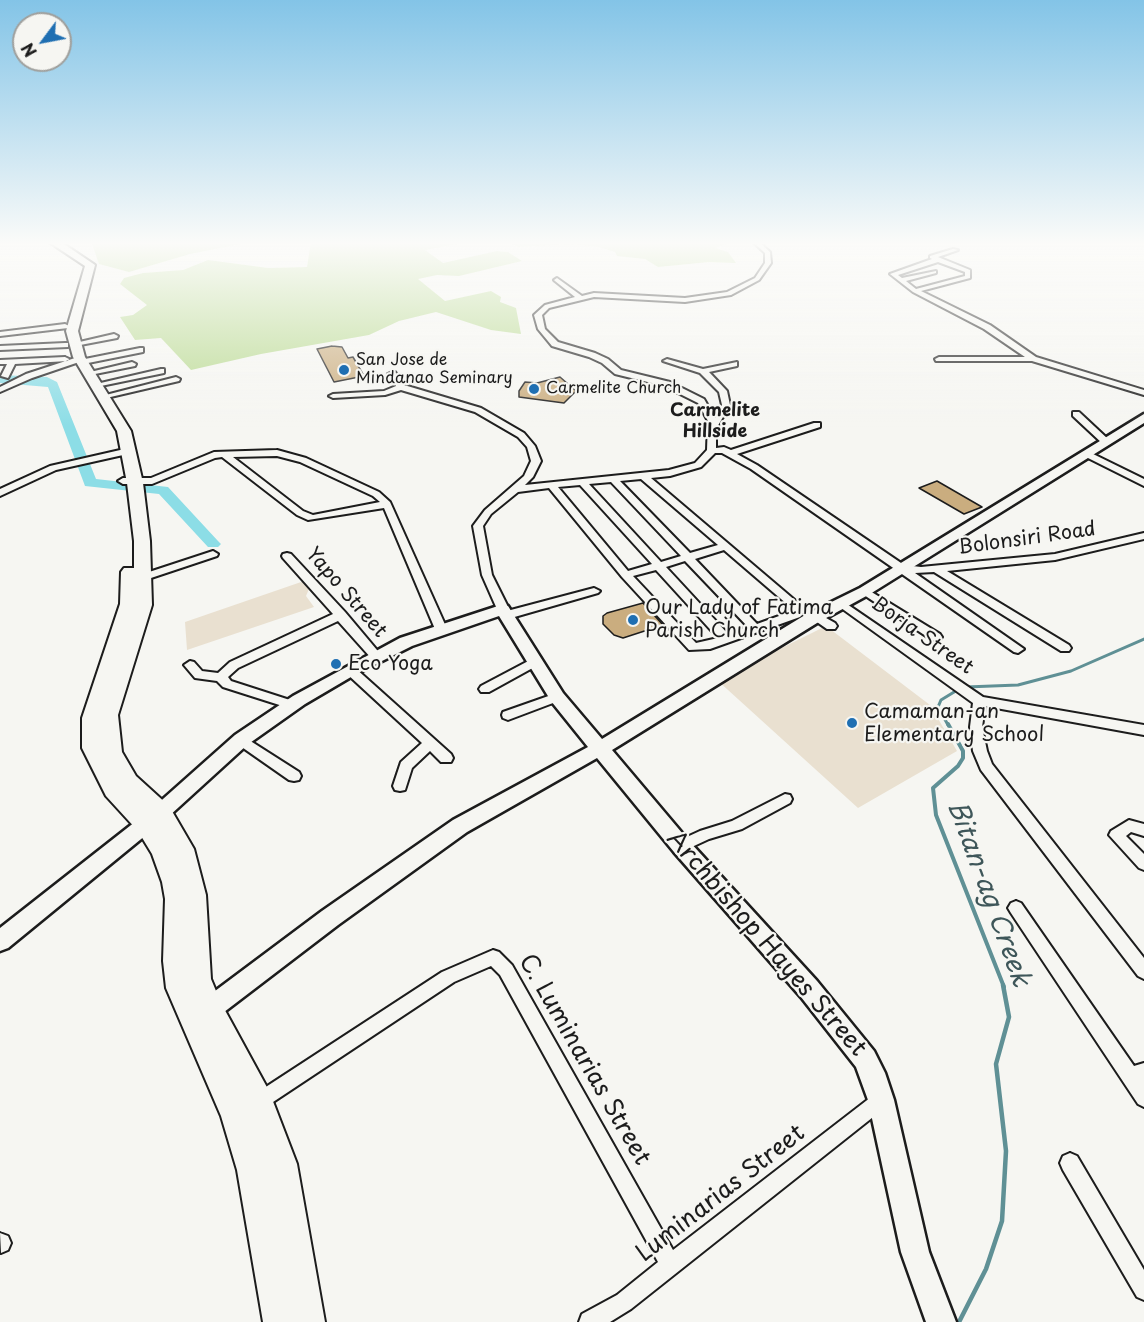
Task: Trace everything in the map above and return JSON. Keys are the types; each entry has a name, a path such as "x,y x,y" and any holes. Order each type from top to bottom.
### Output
{"main road":[{"path":"83,304 81,363 124,452 144,578 139,622 121,649"},
{"path":"201,1016 330,918 460,826 599,749 812,618 905,569 1144,418"},
{"path":"130,487 131,582 129,604 121,649 103,706 93,748 105,776 126,804 154,818 177,899 176,962 180,988 259,1101 281,1164 308,1322"},
{"path":"0,941 154,818 241,740 292,705 376,656 441,629 505,612"},
{"name":"Archbishop Hayes Street","path":"505,612 557,697 681,846 853,1042 873,1073 915,1252 941,1322"},
{"path":"201,1016 253,1170 276,1289 280,1322"}],"street":[{"path":"515,489 642,476 691,468 704,460 712,451 712,428 705,406 695,396 659,381 618,372 599,357 563,347 552,341 540,324 539,312 547,306 557,304"},
{"path":"940,304 987,327 1033,359"},
{"path":"81,363 112,332 124,353"},
{"path":"0,333 81,363 161,370"},
{"path":"28,347 33,335"},
{"path":"0,348 28,347 81,363 176,379"},
{"path":"0,390 21,380 81,363 140,350"},
{"path":"939,359 1033,359 1144,393"},
{"path":"667,361 703,371 734,364"},
{"path":"0,362 132,364"},
{"path":"4,376 12,362"},
{"path":"703,371 723,391 726,400 724,411 712,428"},
{"path":"392,374 401,387"},
{"path":"333,396 385,393 401,387 478,410 521,435 531,447 536,461 528,477 488,512 478,526 487,575 505,612 594,591"},
{"path":"1076,414 1106,442"},
{"path":"731,453 817,425"},
{"path":"712,451 724,450 731,453 905,569 1018,649"},
{"path":"0,493 45,472 87,459 124,452"},
{"path":"223,454 300,513 312,518 387,504"},
{"path":"130,487 159,479 200,460 223,454 291,455 376,494 387,504 441,629"},
{"path":"1087,454 1144,483"},
{"path":"551,485 626,575 693,647 698,648 796,614 796,609 727,546 642,476"},
{"path":"612,478 756,629"},
{"path":"581,481 726,639"},
{"name":"Bolonsiri Road","path":"905,569 937,569 1055,557 1144,536"},
{"path":"626,575 727,546"},
{"path":"144,578 213,554"},
{"name":"Yapo Street","path":"287,556 376,656"},
{"path":"937,569 1065,648"},
{"path":"865,591 936,638"},
{"name":"Borja Street","path":"841,603 975,697"},
{"path":"221,677 229,668 341,615"},
{"path":"812,618 819,618 831,626"},
{"path":"485,689 534,662"},
{"path":"190,665 199,675 221,677 227,684 292,705"},
{"path":"350,670 446,758"},
{"path":"508,715 557,697"},
{"path":"1144,730 975,697 976,727 980,751 986,766 1144,971"},
{"path":"241,740 294,776"},
{"path":"400,786 406,766 430,743"},
{"path":"681,846 705,835 737,825 785,799"},
{"path":"1144,831 1129,826 1112,832 1144,864"},
{"path":"1016,908 1137,1074 1144,1098"},
{"name":"C. Luminarias Street","path":"236,1115 448,977 493,957 506,970 671,1266"},
{"name":"Luminarias Street","path":"590,1322 624,1302 881,1100"},
{"path":"1070,1163 1144,1290"}],"shaded area":[{"path":"304,581 309,589 306,596 314,607 187,650 185,622"},
{"name":"Camaman-an Elementary School","path":"826,626 930,705 957,751 858,808 717,680"}],"green space":[{"path":"145,304 505,304 516,308 521,334 491,330 436,312 399,321 369,335 261,354 191,370 161,338 135,340 120,317 133,315 147,305"}],"building":[{"name":"San Jose de Mindanao Seminary","path":"342,347 348,358 353,357 364,376 334,382 317,349"},
{"path":"560,377 576,391 564,403 519,397 519,391 525,382 537,383"},
{"path":"937,481 982,507 964,514 919,488"},
{"name":"Our Lady of Fatima Parish Church","path":"643,603 663,625 623,638 614,635 603,624 603,616 607,613"}],"waterway":[{"path":"0,379 47,381 53,385 90,483 163,490 213,544"},
{"name":"Bitan-ag Creek","path":"966,687 1018,685 1071,671 1144,639"},
{"name":"Bitan-ag Creek","path":"948,725 938,707 941,700 959,689"},
{"name":"Bitan-ag Creek","path":"948,724 963,751 963,758 958,766 933,788 936,815 1004,987"},
{"name":"Bitan-ag Creek","path":"959,1322 986,1269 1002,1221 1006,1151 996,1064 1009,1017 1003,985"}],"place":[{"name":"San Jose de Mindanao Seminary","path":"344,370"},
{"name":"Carmelite Church","path":"534,389"},
{"name":"Our Lady of Fatima Parish Church","path":"633,620"},
{"name":"Eco Yoga","path":"336,664"},
{"name":"Camaman-an Elementary School","path":"852,723"}],"district":[{"name":"Carmelite Hillside","path":"715,421"}]}
